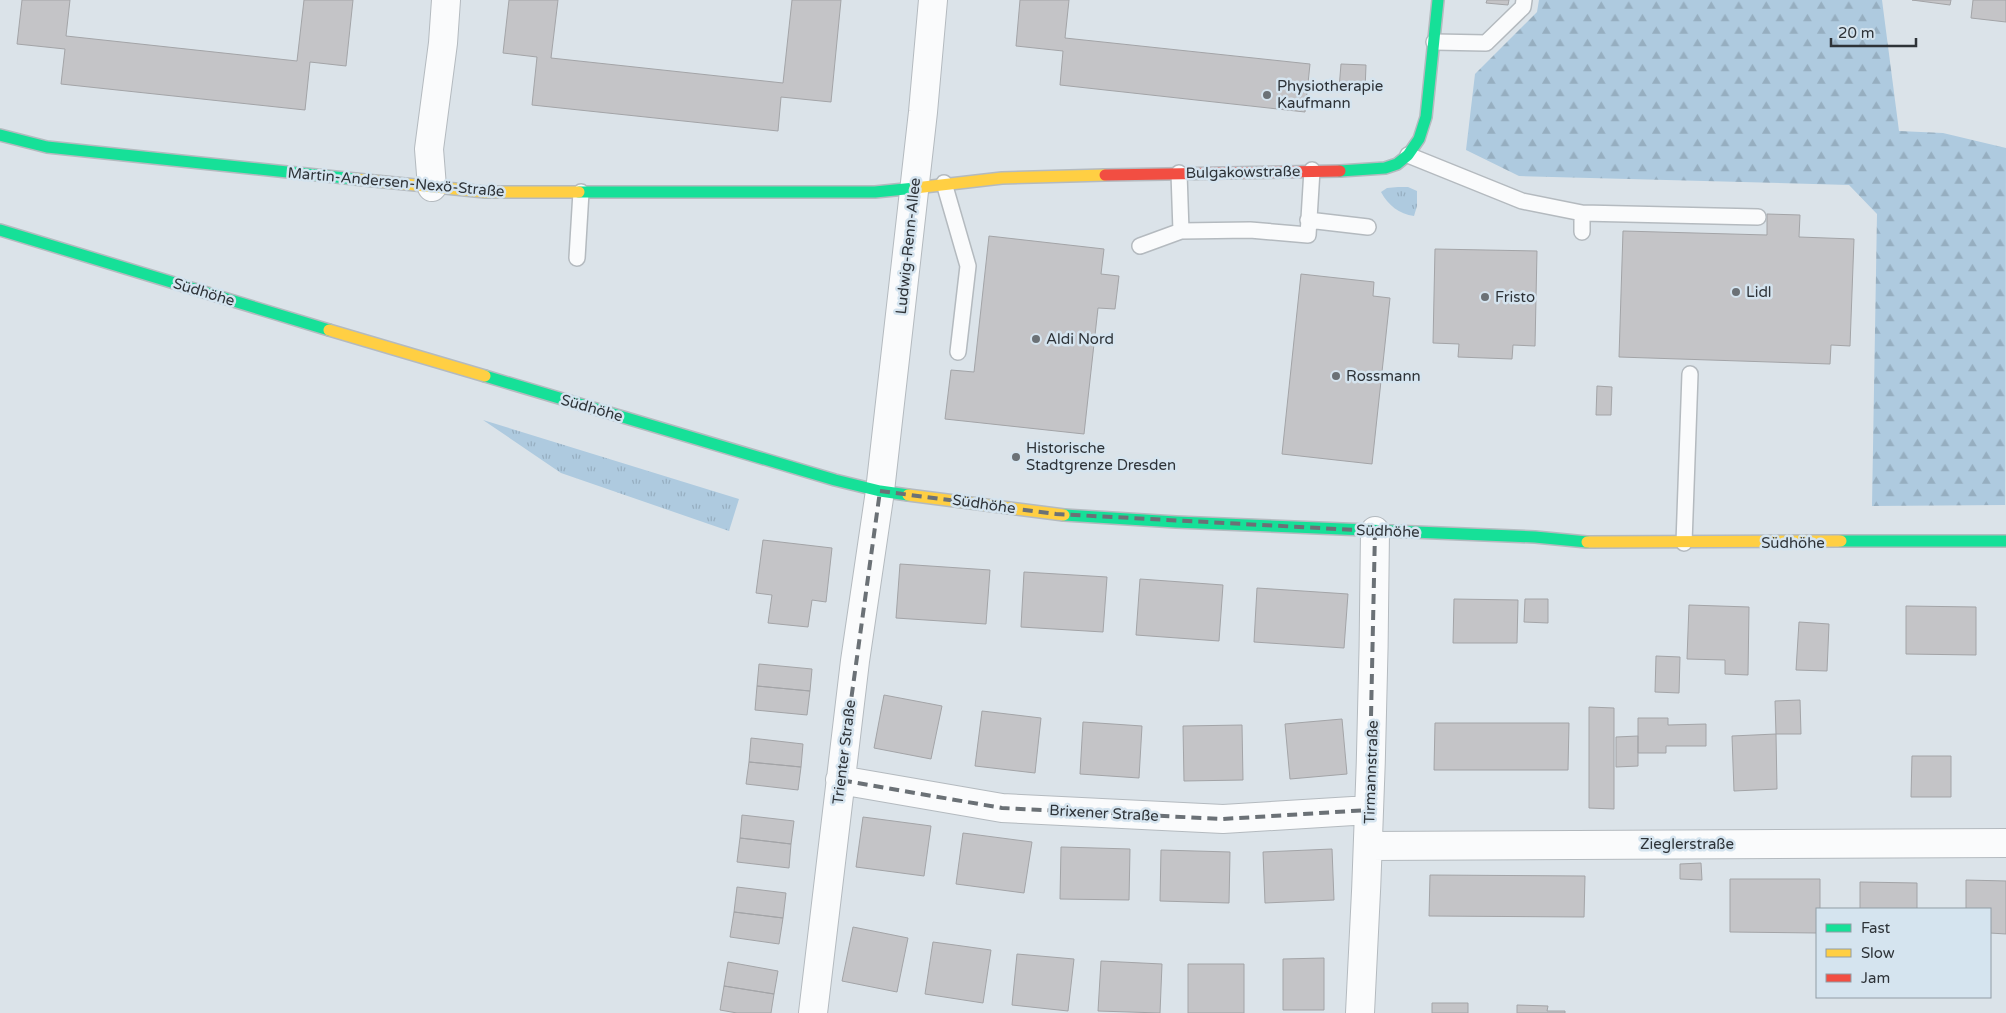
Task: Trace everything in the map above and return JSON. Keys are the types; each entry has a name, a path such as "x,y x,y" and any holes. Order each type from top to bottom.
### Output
{"street":[{"path":"432,187 429,149 443,43 446,0"},
{"name":"Ludwig-Renn-Allee","path":"880,491 933,0"},
{"path":"1408,156 1419,140 1426,117 1438,0"},
{"name":"Martin-Andersen-Nexö-Straße","path":"0,135 47,147 485,192 874,192 914,189"},
{"name":"Bulgakowstraße","path":"914,189 944,183 1002,178 1312,170 1354,171 1385,168 1397,164 1408,156"},
{"name":"Südhöhe","path":"0,230 328,330 826,477 880,491 1056,514 1176,522 1536,537 1592,542 2006,541"},
{"name":"Trienter Straße","path":"813,1013 855,661 880,491"},
{"name":"Tirmannstraße","path":"1360,1013 1369,846 1374,682 1375,531"},
{"name":"Brixener Straße","path":"840,780 1002,808 1224,819 1369,810"},
{"name":"Zieglerstraße","path":"1369,846 2006,843"}],"lane":[{"path":"1434,42 1486,44 1524,8 1524,0"},
{"path":"1408,156 1522,201 1582,213 1758,217"},
{"path":"1140,246 1181,231 1250,230 1308,235 1312,170"},
{"path":"1179,173 1181,231"},
{"path":"944,183 968,266 958,352"},
{"path":"577,258 582,192"},
{"path":"1582,213 1582,232"},
{"path":"1308,220 1368,227"},
{"path":"1684,543 1690,374"}],"highlighted area":[{"path":"880,491 1056,514 1375,531 1369,810 1223,819 1002,808 840,780"}],"green space":[{"path":"1539,0 1882,0 1899,131 1943,133 2006,148 2005,505 1872,506 1877,214 1849,185 1519,176 1466,150 1475,74 1537,12"},
{"path":"1408,187 1417,191 1417,206 1414,216 1394,208 1381,192 1387,188"},
{"path":"483,420 739,499 729,531 561,473"}],"building":[{"path":"22,0 70,0 66,36 297,61 304,0 353,0 346,66 310,62 305,110 61,84 65,49 17,44"},
{"path":"509,0 558,0 551,58 783,83 792,0 841,0 831,102 781,97 778,131 532,105 537,57 503,53"},
{"path":"1020,0 1069,0 1065,38 1310,64 1305,112 1060,85 1063,51 1016,46"},
{"path":"1487,0 1509,0 1508,5 1486,3"},
{"path":"1912,0 1951,0 1950,5"},
{"path":"1973,0 2006,0 2006,22 1971,18"},
{"path":"1341,64 1366,65 1365,91 1339,89"},
{"name":"Lidl","path":"1767,214 1800,215 1799,237 1854,239 1850,346 1831,345 1830,364 1619,357 1623,231 1767,235"},
{"name":"Aldi Nord","path":"989,236 1104,249 1101,274 1119,276 1115,309 1098,308 1084,434 945,419 951,370 974,372"},
{"name":"Fristo","path":"1435,249 1537,251 1535,346 1513,345 1512,359 1458,357 1459,344 1433,343"},
{"name":"Rossmann","path":"1301,274 1374,282 1373,296 1390,298 1372,464 1282,454"},
{"path":"1597,386 1612,387 1611,415 1596,415"},
{"path":"763,540 832,548 826,602 812,600 808,627 768,623 772,595 756,593"},
{"path":"900,564 990,570 986,624 896,618"},
{"path":"1024,572 1107,577 1103,632 1021,627"},
{"path":"1140,579 1223,585 1219,641 1136,635"},
{"path":"1257,588 1348,594 1344,648 1254,642"},
{"path":"1454,599 1518,600 1517,643 1453,643"},
{"path":"1525,599 1548,599 1548,623 1524,622"},
{"path":"1689,605 1749,607 1748,675 1725,674 1725,660 1687,659"},
{"path":"1906,606 1976,607 1976,655 1906,654"},
{"path":"1799,622 1829,624 1827,671 1796,670"},
{"path":"1656,656 1680,657 1679,693 1655,692"},
{"path":"759,664 812,669 810,691 757,686"},
{"path":"757,686 810,691 807,715 755,710"},
{"path":"884,695 942,706 931,759 874,748"},
{"path":"1800,700 1801,734 1776,734 1775,701"},
{"path":"1589,707 1614,708 1614,809 1589,808"},
{"path":"982,711 1041,718 1035,773 975,766"},
{"path":"1638,718 1668,718 1668,725 1706,724 1706,746 1666,746 1666,753 1638,753"},
{"path":"1342,719 1347,774 1290,779 1285,724"},
{"path":"1083,722 1142,726 1139,778 1080,774"},
{"path":"1435,723 1569,723 1568,770 1434,770"},
{"path":"1242,725 1243,780 1184,781 1183,726"},
{"path":"1776,734 1777,789 1734,791 1732,736"},
{"path":"1638,736 1638,766 1616,767 1616,737"},
{"path":"751,738 803,744 801,767 749,762"},
{"path":"1912,756 1951,756 1951,797 1911,797"},
{"path":"749,762 801,767 798,790 746,784"},
{"path":"742,815 794,821 791,844 740,838"},
{"path":"863,817 931,826 924,876 856,867"},
{"path":"963,833 1032,842 1024,893 956,884"},
{"path":"740,838 791,844 789,868 737,862"},
{"path":"1061,847 1130,849 1129,900 1060,899"},
{"path":"1332,849 1334,900 1265,903 1263,852"},
{"path":"1161,850 1230,852 1229,903 1160,901"},
{"path":"1701,863 1702,880 1680,879 1680,864"},
{"path":"1430,875 1585,876 1584,917 1429,916"},
{"path":"1730,879 1820,879 1820,908 1816,908 1816,933 1730,932"},
{"path":"1966,880 2006,881 2006,934 1991,933 1991,908 1966,908"},
{"path":"1860,882 1917,883 1917,908 1860,908"},
{"path":"737,887 786,893 783,918 734,912"},
{"path":"734,912 783,918 779,944 730,937"},
{"path":"853,927 908,938 897,992 842,981"},
{"path":"933,942 991,950 983,1003 925,994"},
{"path":"1017,954 1074,959 1068,1011 1012,1005"},
{"path":"1324,958 1324,1010 1283,1010 1283,959"},
{"path":"1101,961 1162,964 1160,1013 1098,1011"},
{"path":"728,962 778,971 774,994 724,986"},
{"path":"1188,964 1244,964 1244,1013 1188,1013"},
{"path":"724,986 774,994 771,1013 737,1013 720,1010"},
{"path":"1432,1003 1468,1003 1468,1013 1432,1013"},
{"path":"1517,1005 1548,1006 1547,1011 1565,1011 1565,1013 1517,1013"}],"traffic: fast":[{"path":"1340,171 1385,168 1397,164 1408,155 1419,139 1426,117 1438,0"},
{"path":"0,135 47,147 355,179"},
{"path":"579,192 875,192 915,188"},
{"path":"0,230 329,330"},
{"path":"485,376 835,480 880,491 908,495"},
{"path":"1064,515 1176,522 1535,537 1587,542"},
{"path":"1841,541 2006,541"}],"traffic: slow":[{"path":"915,188 1002,178 1105,175"},
{"path":"355,179 485,192 579,192"},
{"path":"329,330 485,376"},
{"path":"908,495 1064,515"},
{"path":"1587,542 1841,541"}],"traffic: jam":[{"path":"1105,175 1340,171"}],"place":[{"name":"Physiotherapie Kaufmann","path":"1267,95"},
{"name":"Lidl","path":"1736,292"},
{"name":"Fristo","path":"1485,297"},
{"name":"Aldi Nord","path":"1036,339"},
{"name":"Rossmann","path":"1336,376"},
{"name":"Historische Stadtgrenze Dresden","path":"1016,457"}]}
